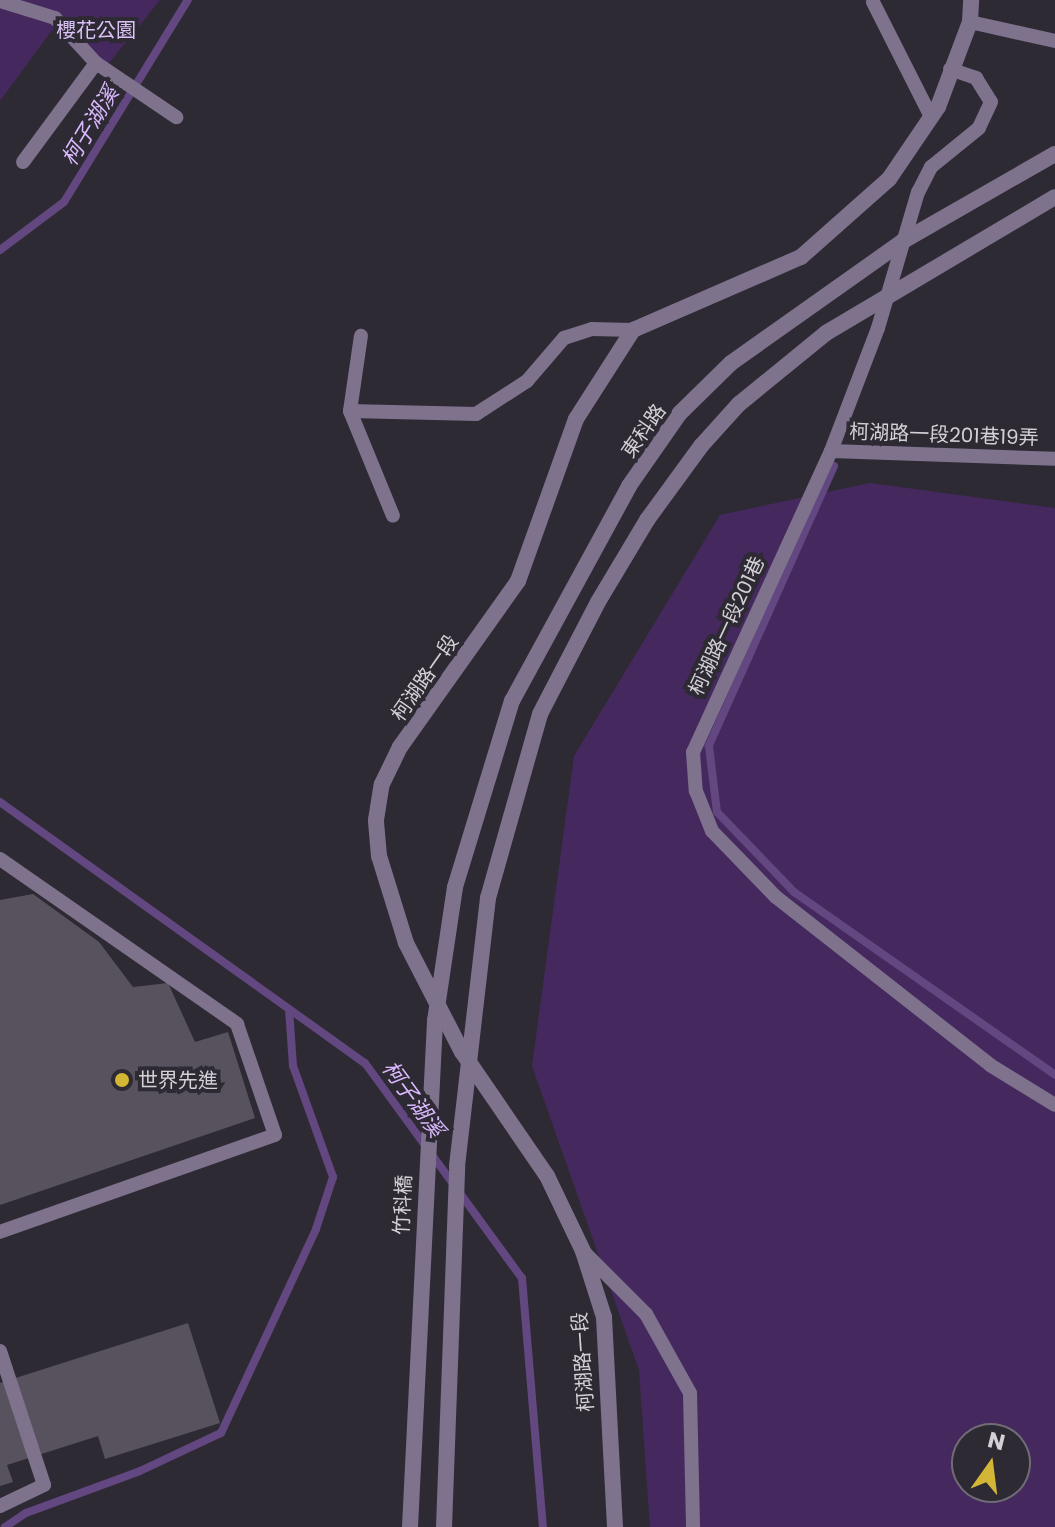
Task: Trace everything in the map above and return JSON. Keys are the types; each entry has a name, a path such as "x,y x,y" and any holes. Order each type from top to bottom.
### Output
{"street":[{"path":"633,330 801,257 889,179 931,117 970,22 971,0"},
{"name":"東科路","path":"455,887 512,701 571,587 680,413 731,363 903,241 1055,154"},
{"path":"444,1527 457,1166 488,898 540,714 647,520 739,404 826,333 889,291 1055,197"},
{"name":"柯湖路一段","path":"615,1527 604,1317 583,1251 547,1176 462,1052 406,943 379,856 376,820 382,784 400,747 518,581 576,419 633,330"},
{"name":"竹科橋","path":"410,1527 434,1036 455,887"}],"lane":[{"path":"0,1 55,18 96,63 176,117"},
{"path":"873,2 931,117"},
{"path":"970,22 1055,41"},
{"path":"23,162 96,63"},
{"name":"柯湖路一段201巷","path":"950,69 976,78 991,102 979,128 931,167 831,451 693,752 696,791 712,831 776,897 990,1065 1055,1105"},
{"path":"350,411 476,414 527,381 564,338 592,329 633,330"},
{"path":"361,336 350,411 393,516"},
{"name":"柯湖路一段201巷19弄","path":"831,451 1055,459"},
{"path":"0,859 237,1024 275,1135 0,1232"},
{"path":"583,1251 646,1314 690,1393 693,1527"},
{"path":"0,1351 44,1485 0,1506"}],"green space":[{"name":"櫻花公園","path":"0,0 160,0 101,73 52,30 0,101"},
{"path":"870,483 1055,508 1055,1527 650,1527 639,1370 532,1066 574,756 720,515"}],"building":[{"name":"世界先進","path":"33,894 99,942 133,987 168,983 195,1042 228,1032 255,1118 0,1205 0,900"},
{"path":"188,1323 220,1423 105,1459 98,1436 7,1465 13,1482 0,1486 0,1383"}],"waterway":[{"name":"柯子湖溪","path":"0,250 64,202 188,0"},
{"path":"834,466 709,746 717,812 794,892 1055,1075"},
{"name":"柯子湖溪","path":"0,802 365,1063 522,1278 543,1527"},
{"path":"5,1527 26,1513 140,1471 221,1433 316,1229 333,1177 293,1066 289,1009"}],"place":[{"name":"世界先進","path":"122,1080"}]}
